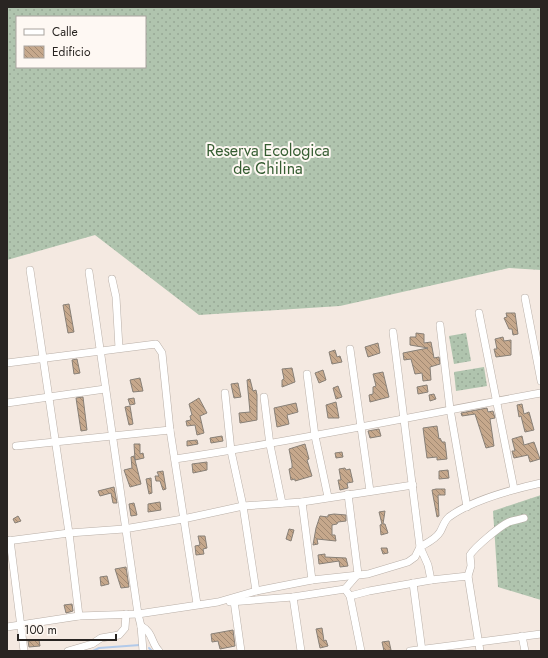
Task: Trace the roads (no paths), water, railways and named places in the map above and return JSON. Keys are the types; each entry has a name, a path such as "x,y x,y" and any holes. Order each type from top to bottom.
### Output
{"street":[{"path":"30,270 69,533 79,616"},
{"path":"89,272 124,529 141,626 143,651"},
{"path":"112,279 116,297 119,348"},
{"path":"525,298 541,381"},
{"path":"480,313 514,489"},
{"path":"440,325 450,409 467,507"},
{"path":"394,332 420,547 428,565 431,580"},
{"path":"7,363 156,344 162,353 170,430 197,604"},
{"path":"350,349 370,491"},
{"path":"307,374 316,436 328,498"},
{"path":"7,403 105,389"},
{"path":"225,393 232,451 243,506 256,591"},
{"path":"175,460 270,445 450,409 541,393"},
{"path":"264,398 270,445 282,503"},
{"path":"16,446 170,430"},
{"path":"218,602 256,591 312,580 368,574 408,562 415,557 420,547 435,536 449,517 467,507 514,489 541,483"},
{"path":"24,651 8,541 69,533 124,529 183,519 243,506 302,502 413,485"},
{"path":"7,628 79,616 138,614 197,604 293,597 345,589 358,574 348,494"},
{"path":"302,502 312,580"},
{"path":"480,651 468,576 471,566 470,555 477,546 493,534 499,527 509,522 524,518"},
{"path":"350,596 369,590 431,580 468,576"},
{"path":"413,583 422,650"},
{"path":"345,589 350,596 361,651"},
{"path":"293,597 301,651"},
{"path":"234,601 241,651"},
{"path":"68,651 92,644 101,638 119,635 125,628 126,614"},
{"path":"141,626 151,634 154,647 159,651"},
{"path":"410,651 541,634"},
{"path":"522,636 525,651"}],"waterway":[{"path":"93,651 99,648 140,645"},
{"path":"149,648 152,651"}],"park label":[{"name":"Reserva Ecologica de Chilina","path":"268,159"}]}
